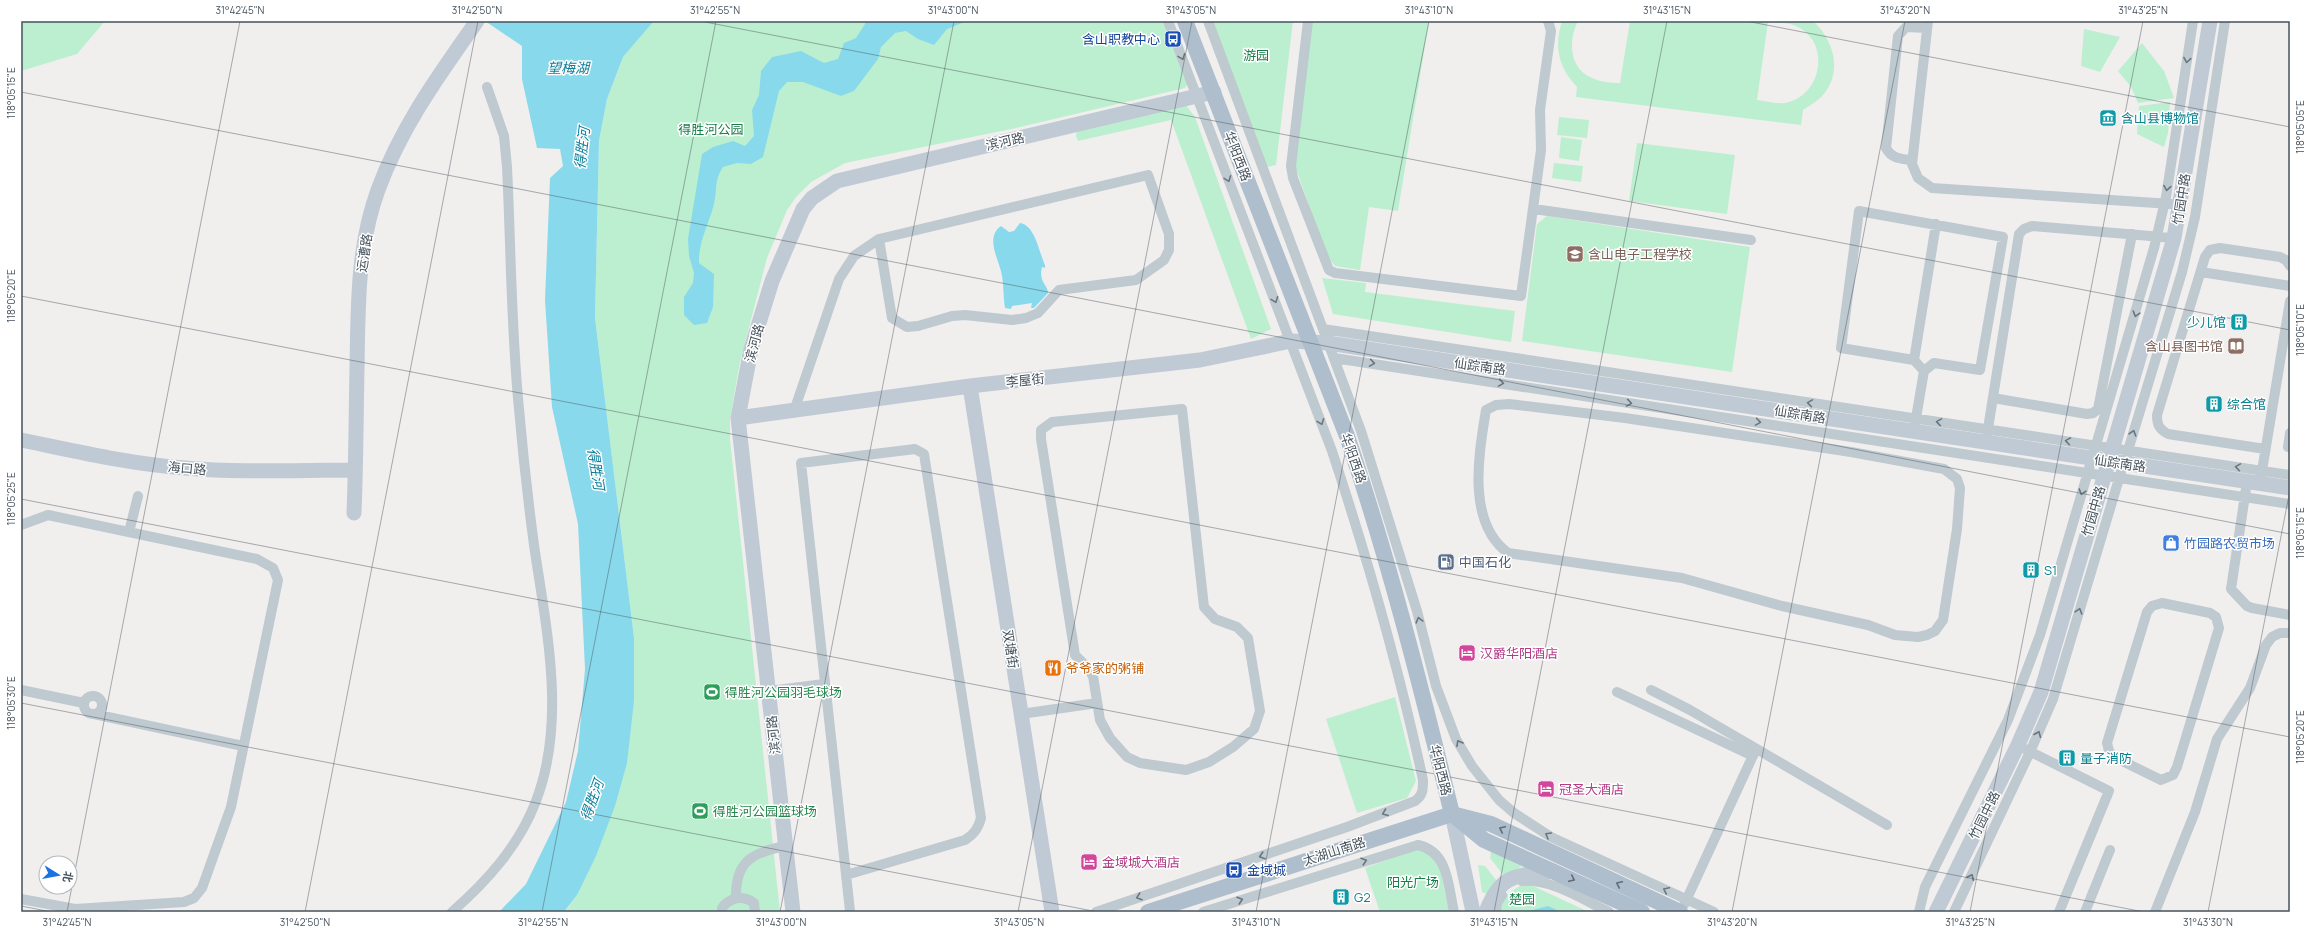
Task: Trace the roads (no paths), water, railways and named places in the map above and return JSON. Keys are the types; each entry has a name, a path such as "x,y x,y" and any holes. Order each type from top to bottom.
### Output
{"main road":[{"name":"运漕路","path":"354,513 356,470 357,328 360,272 365,238 378,190 401,136 429,89 477,21"},
{"name":"华阳西路","path":"1185,21 1347,436 1370,503 1422,691 1452,814 1473,912"},
{"name":"竹园中路","path":"1936,912 2024,748 2174,238 2210,21"},
{"name":"滨河路","path":"793,912 738,418 751,349 772,281 803,209 812,198 836,181 1214,92"},
{"name":"李屋街","path":"738,418 970,386 1200,360 1291,341 1310,343"},
{"name":"仙踪南路","path":"1310,343 1328,344 1655,391 1701,406 1915,425 1987,436 2108,462 2256,479 2290,488"},
{"name":"双塘街","path":"970,386 1052,912"},
{"name":"海口路","path":"21,440 133,463 185,468 239,471 356,470"},
{"path":"1452,814 1484,840 1642,912"},
{"path":"1452,814 1491,824 1682,908"},
{"name":"太湖山南路","path":"1148,912 1452,814"},
{"path":"1486,912 1495,892 1504,882 1516,876 1553,871"}],"street":[{"path":"1096,912 1347,827 1415,801 1422,794 1423,780 1404,692 1375,590 1332,452 1168,21"},
{"path":"1208,21 1361,431 1395,540 1436,686 1456,739 1472,766 1499,800 1531,825 1682,908 1714,912"},
{"path":"1308,21 1291,166 1293,178 1330,270 1335,273 1522,296 1542,150 1540,110 1551,32 1548,21"},
{"path":"1919,912 1925,887 2008,720 2040,634 2142,292 2157,236 2165,203 2193,21"},
{"path":"1954,912 2024,748 2053,699 2182,272 2192,230 2225,21"},
{"path":"1912,160 1896,158 1890,155 1886,148 1898,36 1906,27 1927,24 1912,164 1918,178 1932,188 2180,204"},
{"path":"452,912 486,881 500,864 517,837 536,801 551,736 552,694 548,640 532,530 518,407 507,167 502,130 487,87"},
{"path":"794,411 839,279 854,256 879,239 1148,175 1169,234 1169,250 1164,260 1136,280 1059,290 1038,313 1026,318 1012,320 965,315 952,316 918,326 907,327 892,318 879,239"},
{"path":"1534,209 1751,240"},
{"path":"1323,329 1915,425 1924,371 1934,364 1980,370 2003,237 1859,211 1841,348 1914,360 1924,371"},
{"path":"1914,360 1936,224"},
{"path":"1987,436 2019,234 2024,229 2032,226 2174,238"},
{"path":"1993,398 2086,414 2094,413 2098,409 2132,234"},
{"path":"2266,449 2168,434 2161,430 2157,424 2157,415 2205,258 2210,250 2220,248 2280,257 2290,266"},
{"path":"2201,272 2290,286"},
{"path":"2290,301 2266,449 2256,479 2245,497 2231,589 2247,606 2290,615"},
{"path":"1334,358 1653,406 1701,406 2092,459"},
{"path":"1651,422 1655,391"},
{"path":"1509,404 1651,422 1851,452 1944,469 1951,473 1957,479 1960,488 1958,515 1943,620 1940,627 1935,631 1918,637 1896,635 1868,625 1782,606 1682,578 1508,553 1494,538 1480,505 1479,454 1486,410 1496,405 1509,404"},
{"path":"1698,429 1701,406"},
{"path":"1182,409 1204,607 1214,619 1237,627 1248,638 1260,711 1254,729 1233,747 1209,762 1186,770 1140,763 1127,757 1110,738 1100,720 1097,703 1093,676 1088,668 1075,655 1041,439 1041,430 1052,422 1182,409"},
{"path":"2290,433 2288,447 2290,448"},
{"path":"846,875 966,840 973,835 979,826 981,818 924,454 915,449 801,463 850,912"},
{"path":"2124,464 2245,497 2290,504"},
{"path":"2256,479 2290,475"},
{"path":"129,532 138,496"},
{"path":"21,524 48,515 257,559 268,564 277,574 278,580 231,807 202,888 194,898 184,902 85,909 67,908 21,899"},
{"path":"2162,603 2210,613 2219,622 2219,628 2177,768 2173,775 2161,780 2114,757 2109,751 2107,743 2147,612 2152,606 2162,603"},
{"path":"2155,912 2195,812 2217,739 2250,688 2266,645 2272,637 2280,633 2290,633"},
{"path":"769,691 824,684"},
{"path":"21,690 84,703"},
{"path":"1651,690 1754,752 1886,825"},
{"path":"1617,692 1754,752"},
{"path":"84,703 90,696 95,696 100,699 102,707 100,712 94,714"},
{"path":"84,703 87,711 94,714 243,746"},
{"path":"1021,714 1097,703"},
{"path":"2024,748 2109,791 2059,912"},
{"path":"1682,908 1754,752"},
{"path":"1203,912 1418,845 1433,850 1440,857 1454,912"},
{"path":"736,898 739,872 751,856 764,850 786,846"},
{"path":"2085,912 2110,850"},
{"path":"1496,912 1497,904 1508,888 1523,880 1532,880 1551,885 1609,912"},
{"path":"722,912 722,908 727,901 736,898 747,898 754,903 755,912"}],"water":[{"path":"485,21 654,21 623,57 607,99 599,141 595,318 634,638 634,701 627,763 615,806 596,856 577,895 564,912 499,912 526,884 566,802 578,751 585,669 578,524 552,407 545,300 550,178 563,166 560,149 537,148 522,79 522,46"},
{"path":"865,21 967,21 947,29 934,45 918,39 906,31 895,33 881,47 878,59 854,91 841,96 803,82 787,82 779,91 763,157 751,164 737,163 723,167 719,176 713,207 699,255 699,263 714,274 713,307 707,323 694,325 684,315 684,297 693,283 694,273 689,256 688,239 702,154 713,147 733,141 745,146 754,136 752,110 759,95 761,71 772,57 801,51 824,63 838,59 844,43 856,38 865,24"},
{"path":"1020,223 1029,229 1036,240 1045,265 1045,268 1042,267 1041,276 1048,293 1034,308 1031,308 1032,303 1012,306 1011,309 1005,308 1001,270 993,243 996,231 1001,226 1009,232 1014,231"},
{"path":"1548,906 1561,912 1525,912"}],"place":[{"name":"含山职教中心","path":"1173,39"},
{"name":"含山县博物馆","path":"2108,118"},
{"name":"含山电子工程学校","path":"1575,254"},
{"name":"少儿馆","path":"2239,322"},
{"name":"含山县图书馆","path":"2236,346"},
{"name":"综合馆","path":"2214,404"},
{"name":"竹园路农贸市场","path":"2171,543"},
{"name":"中国石化","path":"1446,562"},
{"name":"S1","path":"2031,570"},
{"name":"汉爵华阳酒店","path":"1467,653"},
{"name":"爷爷家的粥铺","path":"1053,668"},
{"name":"得胜河公园羽毛球场","path":"712,692"},
{"name":"量子消防","path":"2067,758"},
{"name":"冠圣大酒店","path":"1546,789"},
{"name":"得胜河公园篮球场","path":"700,811"},
{"name":"金域城大酒店","path":"1089,862"},
{"name":"金域城","path":"1234,870"},
{"name":"G2","path":"1341,897"}],"park label":[{"name":"游园","path":"1256,55"},
{"name":"得胜河公园","path":"711,129"},
{"name":"阳光广场","path":"1413,882"},
{"name":"楚园","path":"1522,899"}],"water label":[{"name":"望梅湖","path":"568,68"},
{"name":"得胜河","path":"582,148"},
{"name":"得胜河","path":"596,469"},
{"name":"得胜河","path":"592,800"}]}
